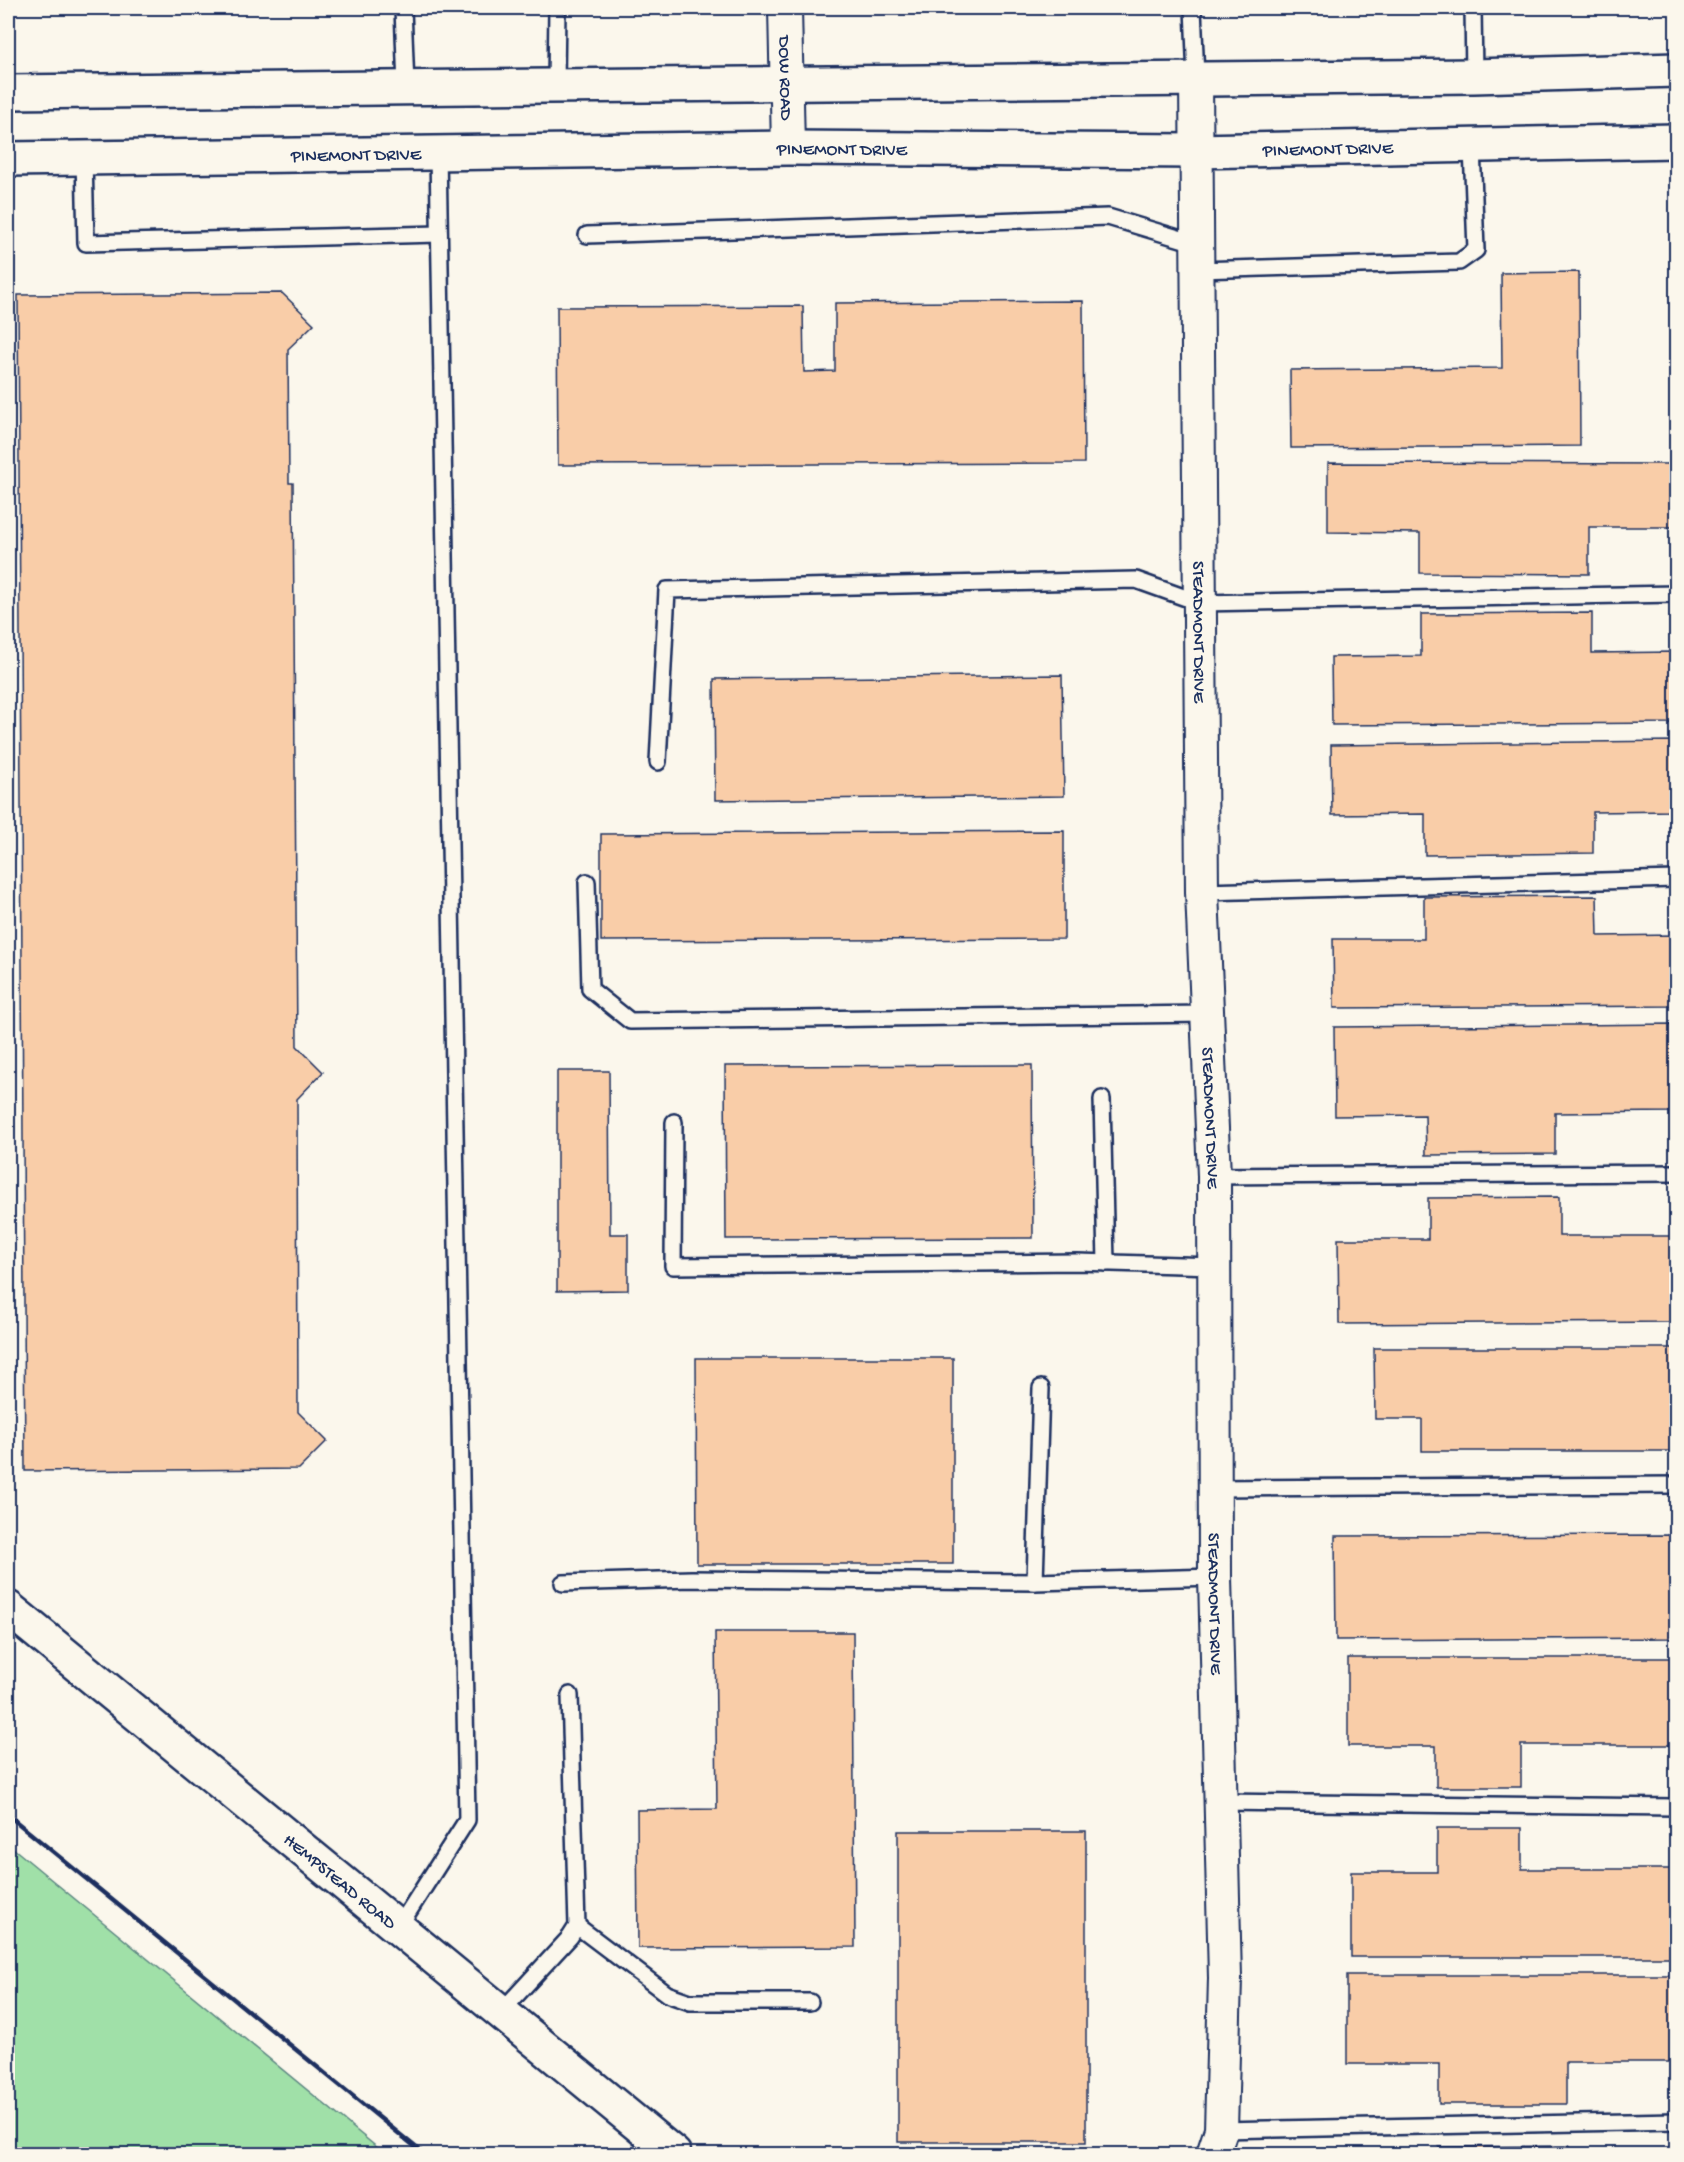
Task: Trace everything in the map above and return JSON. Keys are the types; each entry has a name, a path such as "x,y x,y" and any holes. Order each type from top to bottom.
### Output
{"main road":[{"path":"8,92 1474,76 1677,70"},
{"name":"PINEMONT DRIVE","path":"8,159 788,148 1196,151 1677,141"},
{"name":"HEMPSTEAD ROAD","path":"8,1608 674,2154"}],"street":[{"name":"DOW ROAD","path":"785,8 788,148"},
{"name":"STEADMONT DRIVE","path":"1196,78 1202,892 1214,1176 1215,1577 1225,1978 1217,2142"}],"lane":[{"path":"403,8 406,87"},
{"path":"556,85 557,8"},
{"path":"1193,8 1196,78"},
{"path":"1473,8 1474,76"},
{"path":"587,235 1108,217 1198,257 1459,262 1476,250 1472,147"},
{"path":"398,1928 467,1820 438,153"},
{"path":"84,158 86,243 439,234"},
{"path":"658,762 667,590 1136,580 1200,603 1677,594"},
{"path":"1202,892 1677,879"},
{"path":"587,882 590,989 630,1021 1207,1014"},
{"path":"1102,1099 1106,1263"},
{"path":"674,1122 673,1266 1106,1263 1215,1266"},
{"path":"1214,1176 1677,1173"},
{"path":"1035,1582 1041,1388"},
{"path":"1215,1488 1677,1485"},
{"path":"563,1583 691,1579 1035,1582 1215,1577"},
{"path":"501,2012 570,1937 577,1926 570,1695"},
{"path":"1222,1802 1677,1807"},
{"path":"577,1926 667,1994 690,2002 810,2002"},
{"path":"1217,2142 1677,2121"}],"green space":[{"path":"8,1844 385,2154 8,2154"}],"building":[{"path":"1579,272 1580,446 1291,448 1290,370 1502,368 1501,273"},
{"path":"282,293 314,324 288,349 289,483 293,483 297,1046 323,1072 297,1099 298,1412 327,1441 299,1469 25,1471 18,295"},
{"path":"1083,301 1084,463 558,465 557,307 803,306 804,372 835,371 835,303"},
{"path":"1328,463 1676,464 1676,527 1589,527 1589,574 1420,573 1420,533 1328,532"},
{"path":"1592,613 1592,653 1676,652 1676,723 1332,725 1331,657 1421,656 1421,614"},
{"path":"1062,675 1064,796 715,800 714,679"},
{"path":"1676,741 1676,811 1593,812 1593,853 1425,855 1425,814 1332,815 1331,745"},
{"path":"1064,831 1064,939 601,941 601,834"},
{"path":"1597,896 1598,936 1676,935 1676,1006 1334,1008 1333,939 1424,939 1424,897"},
{"path":"1676,1024 1676,1112 1555,1113 1555,1154 1426,1155 1425,1115 1335,1116 1334,1027"},
{"path":"1032,1065 1033,1238 726,1239 725,1066"},
{"path":"557,1071 609,1071 610,1234 628,1234 628,1290 557,1291"},
{"path":"1559,1197 1559,1236 1676,1236 1676,1322 1339,1324 1338,1239 1428,1239 1428,1198"},
{"path":"1374,1348 1676,1348 1676,1451 1422,1451 1422,1419 1375,1419"},
{"path":"696,1358 953,1358 953,1564 697,1564"},
{"path":"1676,1535 1676,1638 1336,1640 1335,1536"},
{"path":"715,1632 853,1632 855,1947 638,1948 637,1810 717,1809"},
{"path":"1348,1658 1676,1658 1676,1745 1521,1745 1521,1787 1436,1787 1436,1746 1348,1746"},
{"path":"1437,1828 1522,1828 1522,1869 1676,1869 1676,1957 1351,1957 1351,1872 1437,1872"},
{"path":"898,1831 1086,1831 1086,2142 898,2142"},
{"path":"1347,1975 1676,1975 1676,2062 1566,2062 1566,2104 1439,2104 1439,2064 1347,2064"},
{"path":"1569,2146 1569,2154 1439,2154 1439,2147"}],"railway":[{"path":"8,1815 424,2154"}]}
